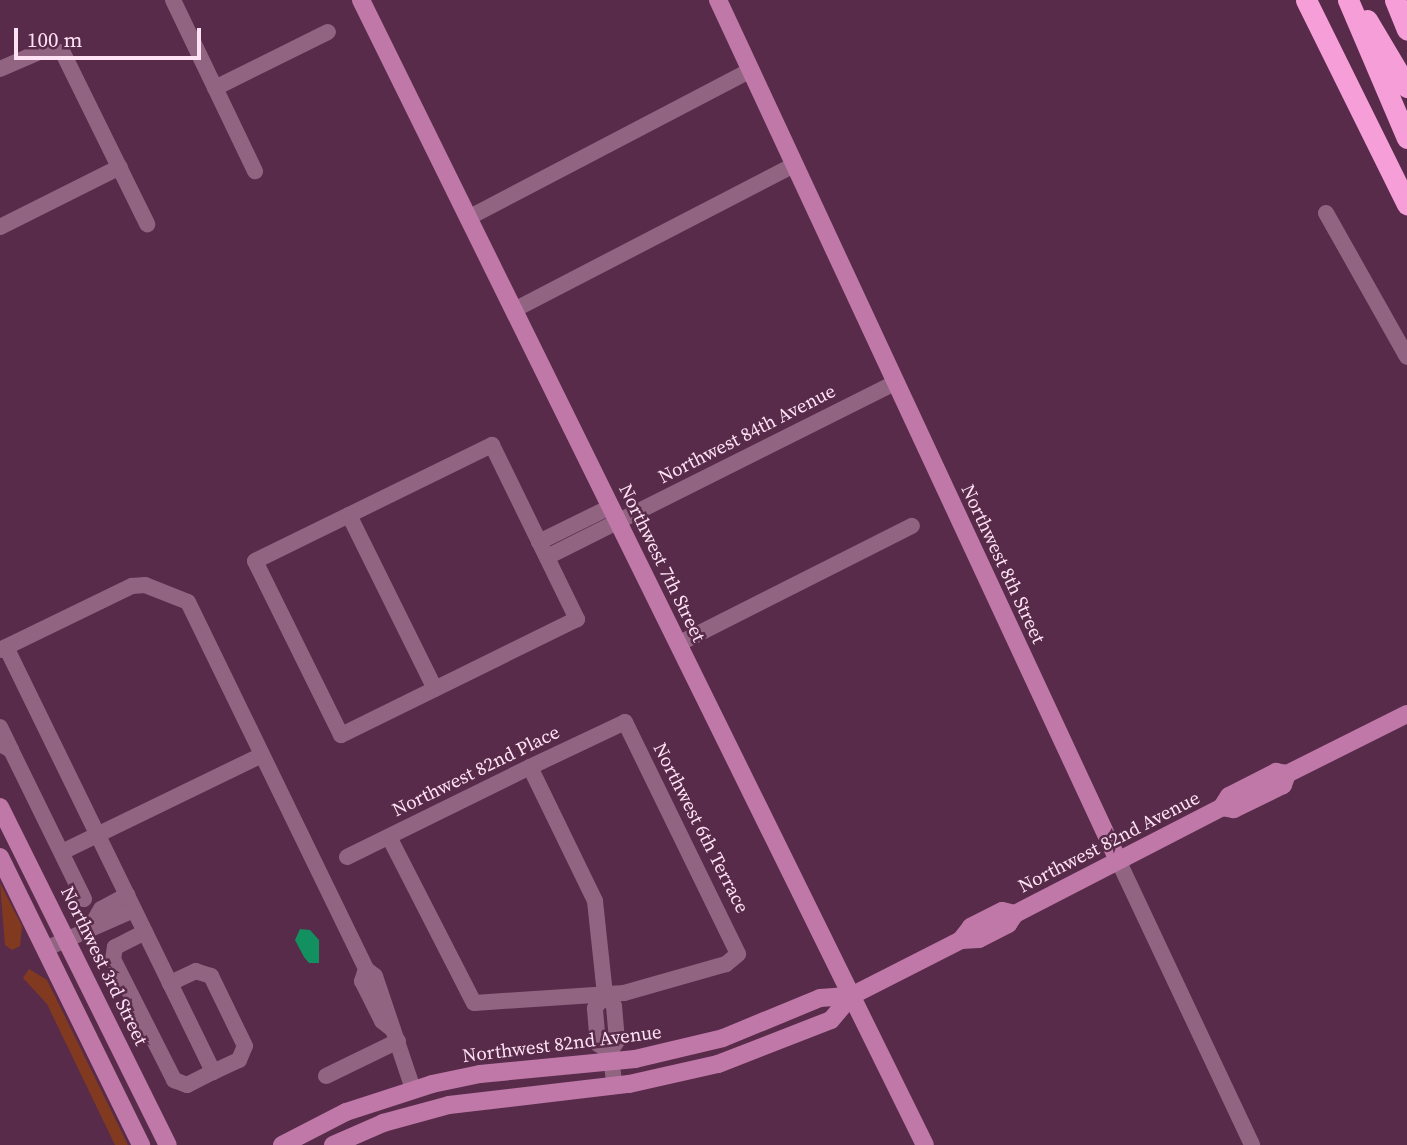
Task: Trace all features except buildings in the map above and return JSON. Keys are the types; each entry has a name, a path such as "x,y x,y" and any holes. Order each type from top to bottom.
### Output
{"highway":[{"path":"1306,0 1407,204"},
{"path":"1348,0 1407,138"},
{"path":"1355,0 1407,87"},
{"path":"1395,0 1407,30"}],"street":[{"path":"173,0 255,171"},
{"name":"Northwest 7th Street","path":"361,0 925,1145"},
{"name":"Northwest 8th Street","path":"718,0 1252,1145"},
{"path":"215,88 328,32"},
{"path":"0,69 46,49 59,50 147,224"},
{"path":"468,218 751,70"},
{"path":"513,310 794,165"},
{"path":"0,228 120,167"},
{"path":"1326,213 1407,357"},
{"name":"Northwest 84th Avenue","path":"614,515 895,383"},
{"path":"492,445 577,619 341,735 255,561 349,515 492,445"},
{"path":"349,515 435,689"},
{"path":"539,542 614,515"},
{"path":"547,557 614,515"},
{"path":"678,644 912,526"},
{"path":"213,1072 98,835 3,648 132,586 145,585 183,599 191,607 366,969 375,976 413,1089"},
{"name":"Northwest 82nd Avenue","path":"333,1145 383,1123 449,1105 615,1086 696,1070 760,1050 831,1020 851,996 961,940 978,939 1008,924 1015,914 1222,807 1234,809 1283,785 1287,774 1407,714"},
{"name":"Northwest 82nd Place","path":"347,857 625,722"},
{"name":"Northwest 6th Terrace","path":"605,994 726,964 737,954 625,722"},
{"path":"0,727 6,747 84,899"},
{"path":"62,852 262,755"},
{"path":"530,767 595,901 605,994 614,1009 617,1041 611,1057 615,1086"},
{"name":"Northwest 3rd Street","path":"0,807 168,1145"},
{"path":"388,837 474,1003 605,994"},
{"path":"0,858 141,1145"},
{"path":"45,949 130,902"},
{"path":"145,932 116,947 112,953 174,1080 187,1085 243,1056 245,1046 207,972 196,971 170,984"},
{"name":"Northwest 82nd Avenue","path":"282,1145 346,1112 413,1089 480,1074 611,1057 723,1038 820,998 851,996"},
{"path":"326,1076 396,1035"}],"shaded area":[{"path":"0,883 22,926 20,946 12,950 5,945"},
{"path":"300,929 310,930 319,940 319,963 309,963 304,957 295,940"},
{"path":"29,969 47,980 128,1145 115,1145 47,1004 23,978"}]}
